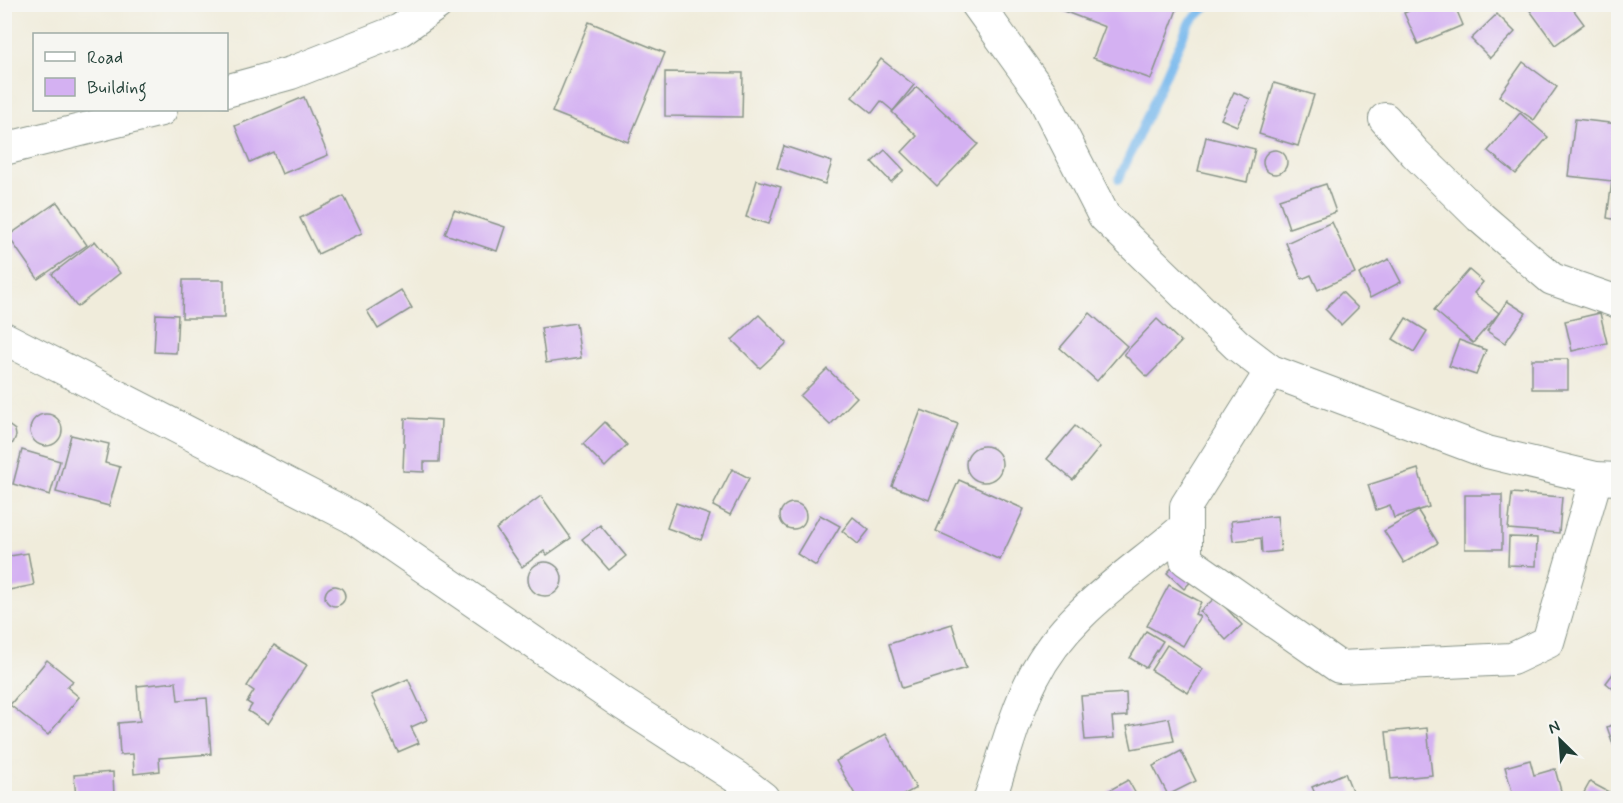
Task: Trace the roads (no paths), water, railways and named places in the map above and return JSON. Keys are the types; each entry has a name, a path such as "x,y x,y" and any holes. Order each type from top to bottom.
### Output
{"street":[{"path":"228,90 291,73 400,30 437,4"},
{"path":"977,4 1041,93 1104,216 1237,345 1271,371 1487,452 1607,478 1548,642 1512,659 1339,667 1186,560 1184,528 1186,506 1271,371"},
{"path":"4,149 157,111"},
{"path":"1385,119 1415,153 1480,217 1552,279 1618,302"},
{"path":"4,338 352,517 620,702 736,777 763,798"},
{"path":"990,798 1032,679 1051,647 1095,600 1184,528"}],"waterway":[{"path":"1119,179 1189,23 1209,4"}]}
